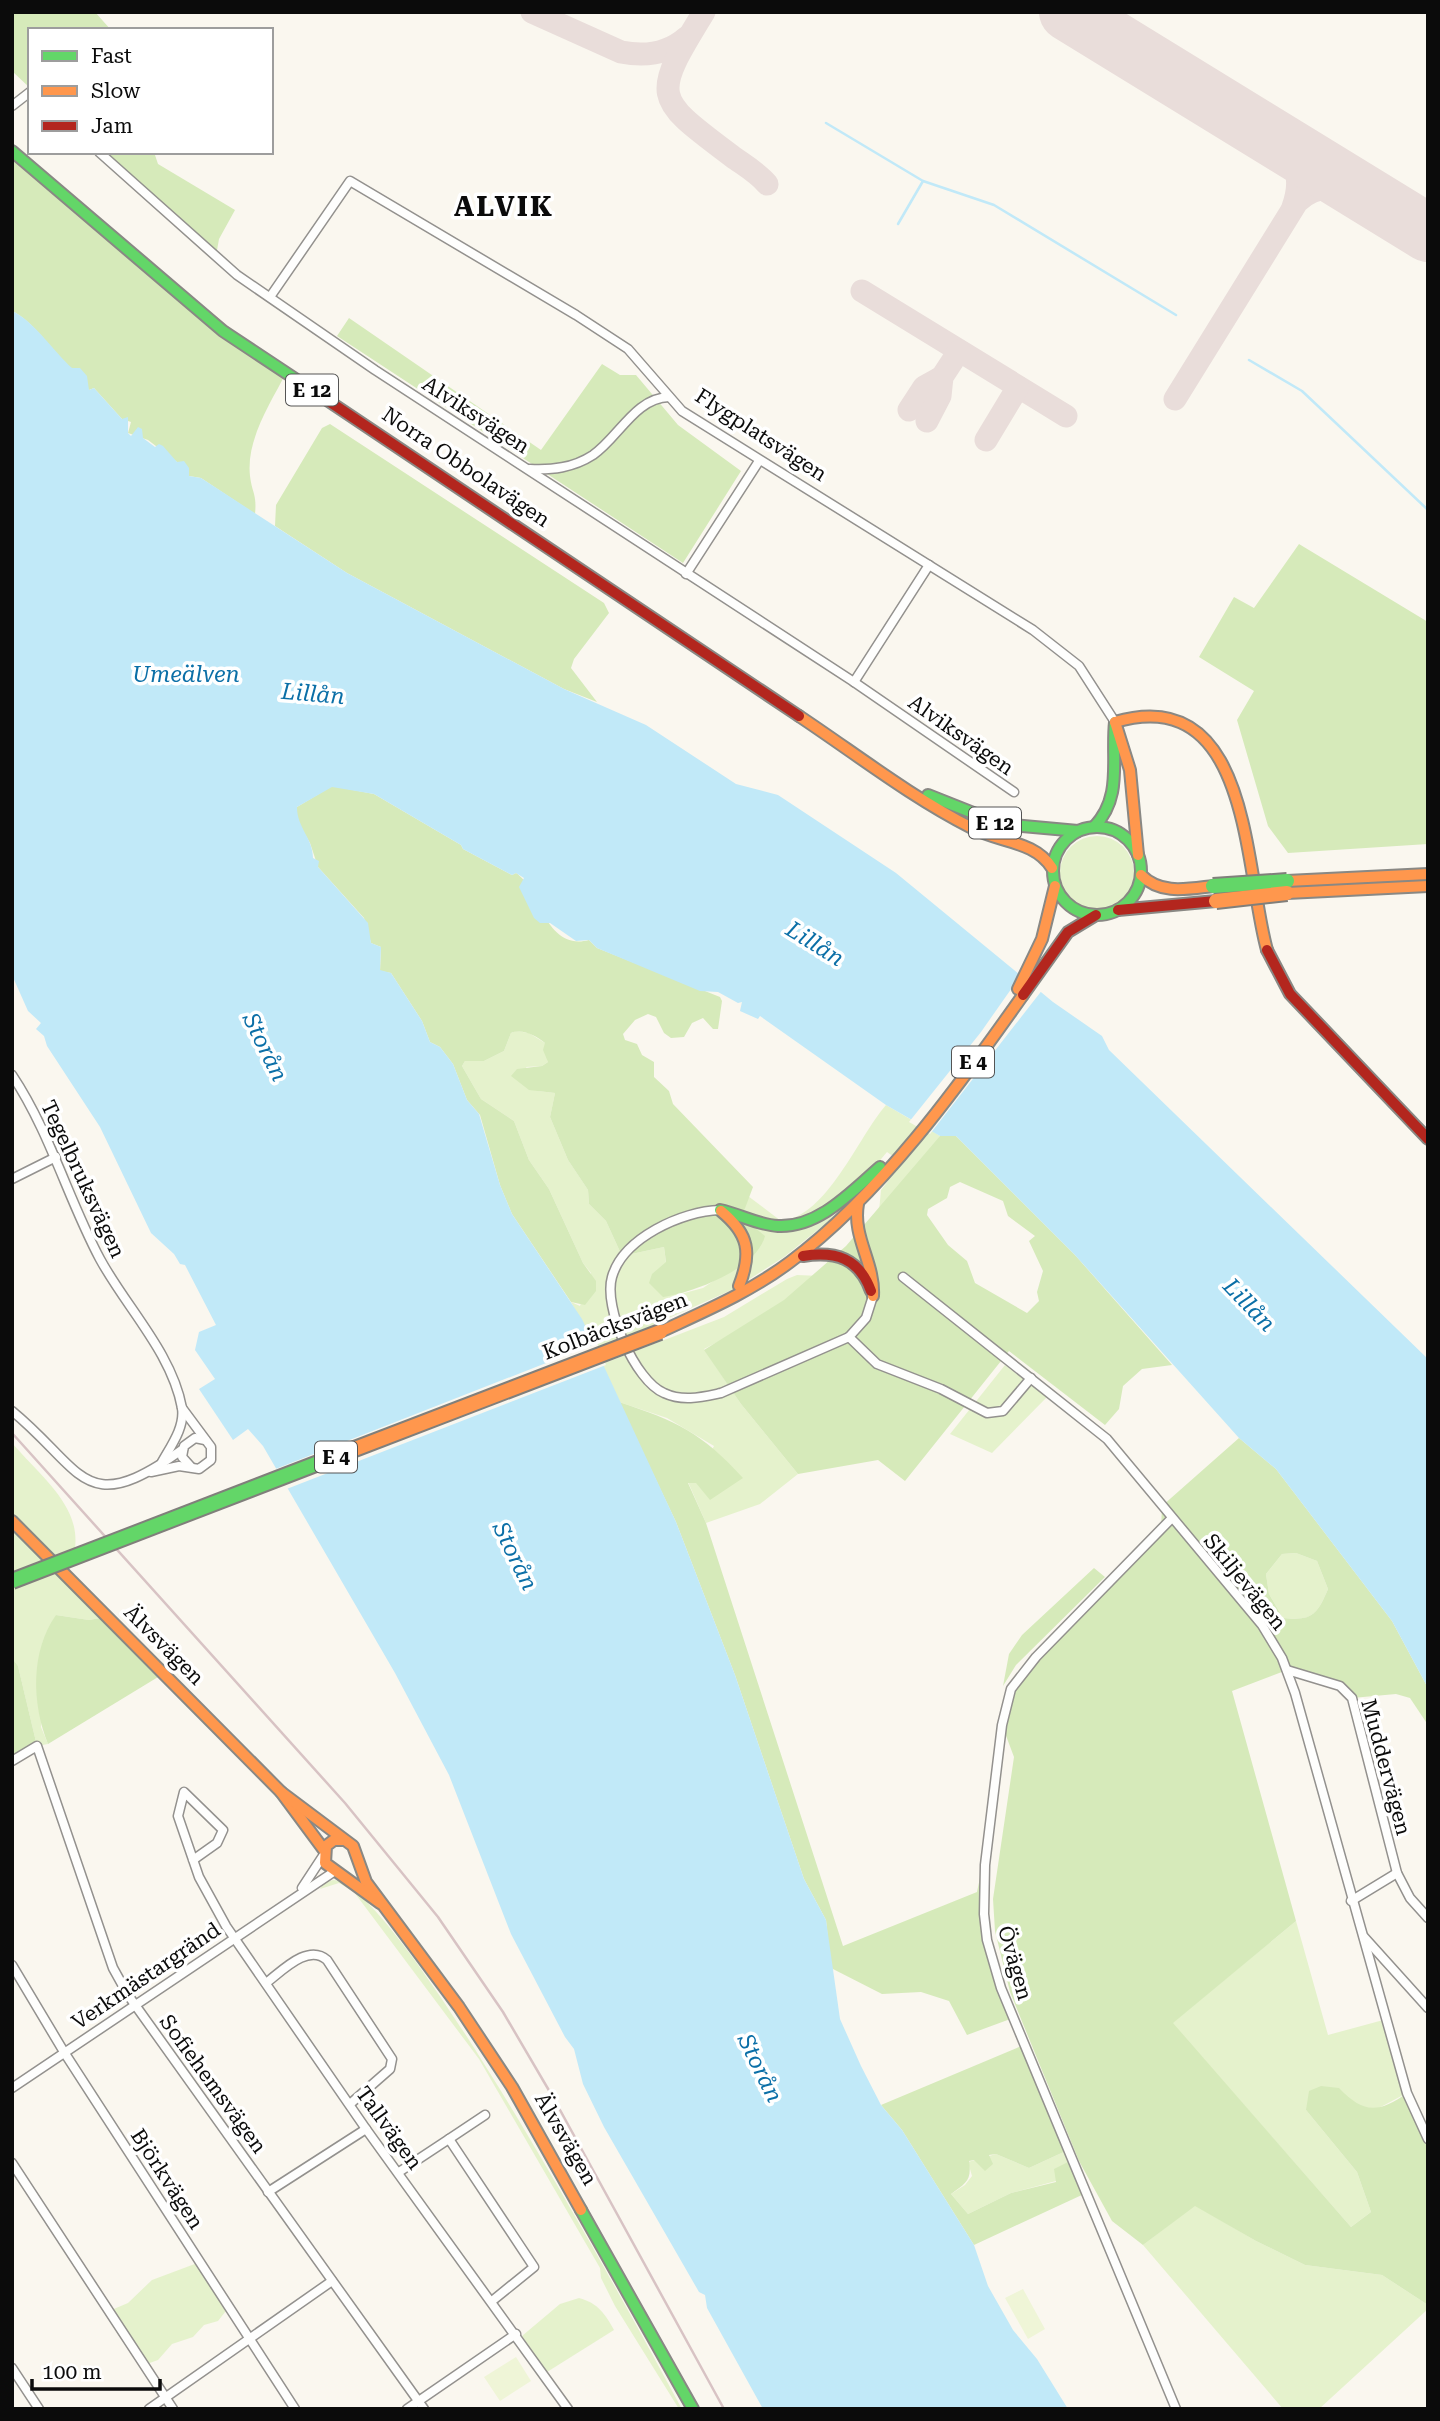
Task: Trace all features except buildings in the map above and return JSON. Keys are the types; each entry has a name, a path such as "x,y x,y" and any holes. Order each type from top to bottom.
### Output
{"main road":[{"name":"Norra Obbolavägen","path":"12,151 223,331 971,828 1041,852 1052,868"},
{"path":"1052,868 1062,843 1078,831 1094,827 1105,818 1112,805 1114,769 1111,741 1115,722 1144,715 1165,716 1203,737 1223,760 1240,807 1267,954 1285,987 1428,1139"},
{"name":"Flygplatsvägen","path":"1115,722 1123,738 1138,855"},
{"name":"Norra Obbolavägen","path":"918,792 1001,824 1078,831"},
{"path":"1094,827 1122,834 1138,855 1141,875 1133,896 1118,910"},
{"name":"E 4","path":"1052,868 1055,886"},
{"name":"E 4","path":"1096,915 1215,894 1428,874"},
{"name":"E 4","path":"1141,875 1147,882 1162,889 1215,894"},
{"path":"1055,886 1067,904 1076,910 1096,915"},
{"name":"Kolbäcksvägen","path":"1041,961 1055,886"},
{"name":"E 4","path":"1287,887 1428,886"},
{"name":"Kolbäcksvägen","path":"12,1581 738,1296 797,1257 833,1228 894,1156 1041,961 1072,927 1096,915"},
{"name":"Kolbäcksvägen","path":"12,1574 658,1329 739,1286 784,1257 829,1221 880,1167 894,1156"},
{"path":"715,1210 739,1213 767,1224 795,1225 832,1206 880,1167"},
{"path":"859,1200 854,1217 855,1228 874,1276 873,1296"},
{"path":"715,1210 742,1229 748,1242 749,1259 739,1286"},
{"path":"797,1257 822,1252 847,1256 856,1264 873,1296"},
{"name":"Älvsvägen","path":"14,1525 281,1792 343,1840"},
{"name":"Älvsvägen","path":"281,1792 324,1853"},
{"path":"343,1840 353,1846 356,1858 347,1870 336,1871 325,1863 324,1853 330,1843 343,1840"},
{"name":"Älvsvägen","path":"356,1858 362,1874 453,1998 512,2087 693,2409"},
{"name":"Älvsvägen","path":"336,1871 383,1904"}],"street":[{"path":"12,106 28,94"},
{"name":"Alviksvägen","path":"101,154 237,275 686,574 854,682 1014,792"},
{"name":"Flygplatsvägen","path":"270,297 350,181 576,315 628,349 682,411 1065,653 1091,680 1115,722"},
{"path":"527,468 557,468 582,461 606,444 644,404 670,397"},
{"path":"686,574 759,461"},
{"path":"854,682 929,565"},
{"name":"Tegelbruksvägen","path":"12,1075 55,1157 100,1258 163,1362 182,1408 208,1442"},
{"path":"12,1179 55,1157"},
{"path":"715,1210 667,1224 647,1236 620,1259 612,1274 611,1297 619,1327 637,1368 650,1384 663,1393 699,1398 722,1393 849,1338 866,1318 873,1296"},
{"name":"Skiljevägen","path":"903,1277 1107,1439 1262,1625 1287,1670 1407,2093 1428,2139"},
{"path":"849,1338 877,1364 941,1389 987,1413 1003,1410 1031,1378"},
{"name":"Tegelbruksvägen","path":"162,1462 182,1422 182,1408"},
{"path":"12,1411 66,1465 84,1479 107,1485 131,1482 148,1473 195,1438 208,1442 213,1453 209,1463 200,1469 178,1466 148,1473"},
{"path":"182,1422 183,1460 191,1467"},
{"name":"Övägen","path":"1171,1519 1036,1657 1011,1689 1002,1724 985,1865 984,1914 989,1949 1005,1998 1176,2409"},
{"name":"Muddervägen","path":"1287,1670 1340,1686 1352,1698 1397,1873 1410,1898 1428,1918"},
{"name":"Sofiehemsvägen","path":"12,1761 37,1746 113,1968 134,2005 421,2405"},
{"name":"Tallvägen","path":"193,1860 217,1843 223,1830 184,1792 178,1816 193,1860 203,1886 233,1937 366,2129 568,2409"},
{"name":"Verkmästargränd","path":"300,1893 324,1853"},
{"name":"Verkmästargränd","path":"12,2088 233,1937 336,1871"},
{"path":"1351,1901 1397,1873"},
{"path":"1363,1936 1428,2008"},
{"path":"266,1983 309,1954 318,1954 327,1960 393,2059 390,2069 350,2104"},
{"name":"Björkvägen","path":"12,1965 64,2052 295,2409"},
{"path":"399,2172 485,2115"},
{"path":"268,2192 366,2129"},
{"path":"449,2139 534,2267 492,2301"},
{"path":"12,2162 173,2409"},
{"path":"149,2409 332,2281"},
{"path":"407,2409 421,2405 516,2334"},
{"path":"12,2368 39,2409"}],"green space":[{"path":"12,12 95,12 109,28 28,28 28,86 12,71"},
{"path":"12,151 286,373 260,423 252,449 250,476 255,514 201,478 189,476 177,462 148,440 128,433 131,422 122,419 94,388 89,390 32,326 12,311"},
{"path":"101,154 155,154 158,164 235,210 219,239 216,256"},
{"path":"349,318 541,450 602,364 620,375 636,375 678,425 741,471 683,563 337,336"},
{"path":"330,424 604,603 609,613 574,659 571,668 597,702 564,689 347,573 275,526 276,505 322,428"},
{"path":"1299,544 1428,622 1428,844 1288,853 1268,826 1237,720 1254,691 1199,657 1234,597 1254,608"},
{"path":"332,786 374,794 461,845 463,849 512,875 516,873 524,880 553,928 562,937 574,941 589,940 597,948 720,997 722,1001 718,1029 713,1029 703,1018 692,1023 684,1037 671,1038 664,1033 656,1017 648,1014 635,1020 623,1034 625,1040 637,1044 642,1055 654,1062 654,1077 669,1091 673,1104 753,1187 744,1211 754,1227 765,1236 760,1248 750,1259 706,1285 663,1297 649,1283 652,1274 666,1262 664,1247 622,1256 606,1221 589,1204 588,1190 568,1160 550,1117 555,1093 529,1090 511,1076 517,1069 542,1066 548,1062 543,1050 545,1043 529,1034 515,1032 511,1033 504,1051 484,1061 465,1061 462,1066 481,1099 514,1121 529,1160 549,1189 583,1263 596,1281 596,1291 585,1305 571,1302 512,1214 500,1185 480,1115 467,1100 453,1064 440,1047 430,1042 422,1021 391,973 380,971 381,947 371,943 364,918 318,867 310,843 297,821 297,807"},
{"path":"1090,836 1104,836 1118,842 1128,852 1134,873 1128,894 1118,904 1104,910 1090,910 1076,904 1066,894 1060,880 1060,866 1066,852 1076,842"},
{"path":"511,1033 529,1033 545,1043 548,1062 542,1066 526,1067 538,1091 555,1093 550,1117 568,1160 588,1190 589,1204 606,1221 622,1256 664,1247 666,1263 659,1269 677,1295 703,1288 755,1253 754,1227 744,1211 748,1196 781,1221 798,1216 813,1206 827,1191 886,1105 922,1126 897,1159 887,1152 829,1221 784,1257 734,1289 617,1341 599,1355 571,1302 580,1306 591,1273 583,1263 549,1189 529,1160 514,1121 481,1099 462,1066 465,1061 484,1061 504,1051"},
{"path":"929,1129 940,1136 882,1258 704,1349 741,1404 798,1474 760,1504 706,1523 688,1482 695,1483 714,1446 667,1418 619,1402 602,1364 724,1317 797,1275 844,1277 876,1243 881,1190"},
{"path":"940,1136 956,1136 1075,1255 1172,1365 1142,1369 1123,1386 1119,1409 1105,1425 1009,1351 905,1481 878,1460 798,1474 741,1404 704,1350 784,1300 846,1246","holes":["960,1182 1003,1201 1008,1216 1035,1236 1029,1241 1043,1271 1037,1292 1039,1301 1027,1313 975,1283 967,1261 948,1245 927,1215 928,1209 947,1198 950,1187"]},
{"path":"1005,1365 1047,1397 992,1453 950,1434"},
{"path":"619,1402 687,1430 714,1450 743,1478 710,1500 696,1483 688,1483 706,1523 843,1946 977,1892 991,1824 984,1914 1013,2018 967,2035 949,2001 921,1992 882,1994 831,1968 826,1920 804,1879 735,1675 676,1522"},
{"path":"1239,1438 1276,1469 1392,1621 1428,1688 1428,1725 1410,1698 1396,1694 1352,1698 1340,1686 1287,1670 1232,1691 1296,1921 1173,2023 1351,2227 1371,2212 1357,2172 1306,2110 1309,2091 1321,2086 1339,2088 1356,2102 1371,2108 1388,2105 1407,2093 1428,2139 1428,2305 1382,2275 1305,2265 1195,2206 1143,2245 1112,2221 1079,2161 1010,1992 995,1931 993,1899 1014,1757 1002,1725 1011,1689 1161,1530 1162,1506","holes":["1296,1553 1317,1561 1328,1589 1320,1605 1307,1617 1283,1618 1269,1594 1266,1574 1282,1554"]},
{"path":"12,1443 53,1489 72,1520 75,1537 73,1556 65,1578 106,1617 89,1620 56,1615 41,1727 48,1744 37,1746 18,1666 12,1658"},
{"path":"1296,1553 1317,1561 1328,1589 1312,1614 1301,1618 1283,1618 1269,1594 1266,1574 1282,1554"},
{"path":"1094,1568 1105,1577 1016,1665 1003,1686 1009,1654 1022,1635"},
{"path":"56,1615 89,1620 106,1617 163,1674 48,1744 39,1712 36,1678 42,1645"},
{"path":"12,1658 18,1666 37,1746 12,1761"},
{"path":"333,1880 338,1883 320,1889 324,1883"},
{"path":"356,1895 366,1901 410,1954 462,2029 571,2209 682,2409 679,2409 615,2306 601,2278 600,2268 479,2059"},
{"path":"1296,1921 1328,2035 1387,2019 1407,2093 1377,2109 1356,2106 1306,2110 1357,2172 1371,2212 1351,2227 1172,2023"},
{"path":"1024,2045 1068,2150 1029,2168 996,2154 989,2155 993,2164 985,2171 974,2160 969,2161 970,2173 967,2181 951,2194 968,2214 1011,2193 1056,2182 1054,2169 1072,2160 1084,2194 974,2245 902,2130 881,2105"},
{"path":"1068,2150 1072,2160 1056,2181 1011,2193 968,2214 951,2194 965,2185 972,2176 968,2162 996,2154 1029,2168"},
{"path":"1195,2205 1256,2241 1305,2265 1382,2275 1428,2305 1428,2309 1319,2409 1283,2409 1143,2245"},
{"path":"200,2262 229,2307 218,2321 204,2325 193,2337 172,2344 158,2360 144,2365 109,2311 128,2303 152,2280"},
{"path":"1023,2289 1045,2329 1028,2339 1005,2298"},
{"path":"579,2298 600,2310 614,2330 547,2372 522,2336 560,2304"},
{"path":"516,2357 531,2381 500,2401 484,2377"}],"water":[{"name":"Umeälven","path":"12,311 36,329 72,368 80,368 87,376 89,390 94,388 122,419 128,417 128,433 131,436 138,427 142,429 143,438 155,447 159,444 163,446 177,462 184,461 189,468 189,476 201,478 347,573 564,689 646,725 736,784 778,795 896,873 1053,1002 1102,1036 1109,1050 1428,1359 1428,1688 1392,1621 1276,1469 1239,1438 1075,1255 956,1136 940,1136 886,1105 760,1016 758,1019 740,1011 742,1002 738,1003 718,992 700,991 597,948 589,940 576,941 550,923 540,923 534,918 519,887 524,878 516,873 512,875 463,849 461,845 374,794 332,787 297,807 313,858 319,861 318,867 368,923 371,943 381,947 380,970 391,973 422,1021 430,1042 440,1047 453,1064 467,1100 479,1114 500,1185 512,1214 582,1319 676,1522 735,1675 804,1879 826,1920 840,2019 861,2066 881,2105 902,2130 974,2245 988,2286 1013,2330 1037,2359 1068,2409 763,2409 707,2308 705,2295 699,2292 604,2127 583,2084 574,2049 565,2037 511,1934 449,1775 395,1673 263,1446 248,1429 233,1440 199,1389 215,1379 195,1350 199,1332 216,1325 185,1265 180,1264 174,1254 151,1233 100,1127 47,1046 44,1036 36,1029 41,1023 28,1011 12,975"}],"pier":[{"path":"1023,972 1043,989 930,1134 909,1122 981,1032"},
{"path":"597,1343 606,1365 284,1490 273,1470"}],"waterway":[{"path":"826,123 923,181 994,205 1176,315"},
{"path":"898,224 923,181"},
{"path":"1249,360 1302,391 1428,510"}],"taxiway":[{"path":"532,12 621,52 656,53 680,43 687,37"},
{"path":"704,12 675,62 669,80 669,94 675,107 687,121 767,184"},
{"path":"1273,138 1287,153 1295,169 1298,186 1293,207"},
{"path":"1175,399 1297,202 1323,188 1342,189 1370,197"},
{"path":"862,291 1066,416"},
{"path":"927,421 940,396 942,377 959,351"},
{"path":"909,410 924,387 942,377"},
{"path":"986,440 1018,387"}],"runway":[{"path":"1068,12 1428,233"}],"railway":[{"path":"12,1433 345,1803 438,1917 503,2012 554,2099 724,2409"}],"traffic: fast":[{"path":"12,151 223,331 324,398"},
{"path":"1094,827 1103,815 1112,791 1115,722"},
{"path":"928,795 1001,824 1078,831"},
{"path":"1097,827 1122,834 1134,846 1141,871 1134,896 1122,908 1097,915 1072,908 1060,896 1053,871 1060,846 1072,834 1097,827"},
{"path":"1213,886 1287,881"},
{"path":"720,1210 756,1222 778,1226 793,1225 821,1215 880,1167"},
{"path":"12,1581 339,1455"},
{"path":"581,2210 693,2409"}],"traffic: slow":[{"path":"799,716 927,803 982,833 1036,852 1052,868"},
{"path":"1115,722 1160,717 1193,729 1217,755 1233,790 1245,831 1267,950"},
{"path":"1115,722 1130,770 1138,855"},
{"path":"1287,881 1428,874"},
{"path":"1141,875 1157,886 1166,888 1213,886"},
{"path":"1018,989 1042,939 1055,886"},
{"path":"1287,893 1428,886"},
{"path":"1216,901 1287,893"},
{"path":"660,1332 759,1283 823,1235 855,1205 916,1137 1023,995"},
{"path":"858,1204 858,1228 871,1272 873,1296"},
{"path":"721,1211 737,1228 745,1245 746,1264 739,1286"},
{"path":"339,1455 660,1332"},
{"path":"12,1521 281,1792 324,1850"},
{"path":"281,1792 353,1846 366,1882 459,2007 512,2087 581,2210"},
{"path":"343,1840 334,1840 326,1846 325,1863 380,1903"}],"traffic: jam":[{"path":"324,398 799,716"},
{"path":"1118,910 1216,901"},
{"path":"1023,995 1068,932 1096,915"},
{"path":"1267,950 1290,994 1428,1139"},
{"path":"803,1256 826,1255 845,1259 860,1271 871,1291"}],"district":[{"name":"ALVIK","path":"504,206"}],"water label":[{"name":"Lillån","path":"313,694"},
{"name":"Lillån","path":"815,944"},
{"name":"Storån","path":"265,1047"},
{"name":"Lillån","path":"1249,1305"},
{"name":"Storån","path":"515,1556"},
{"name":"Storån","path":"760,2068"}]}
